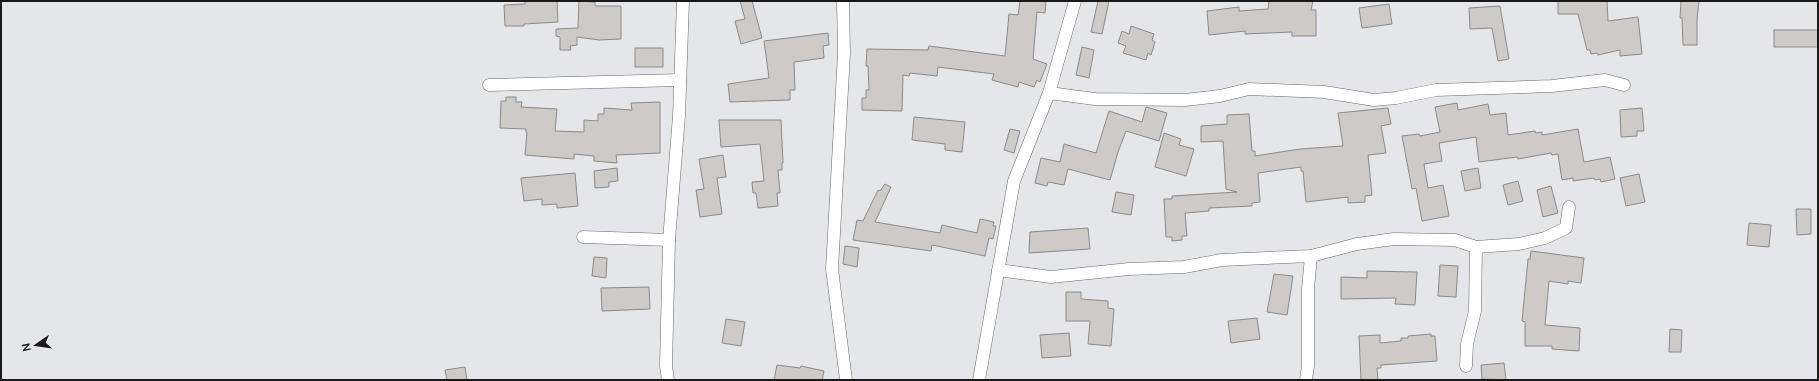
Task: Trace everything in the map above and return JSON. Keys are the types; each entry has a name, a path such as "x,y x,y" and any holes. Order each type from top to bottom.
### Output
{"street":[{"path":"668,380 666,366 669,240 680,80 683,1"},
{"path":"843,1 844,54 832,269 846,380"},
{"path":"979,380 1014,181 1049,93 1075,1"},
{"path":"489,85 680,80"},
{"path":"1049,93 1096,99 1185,100 1220,96 1249,90 1324,92 1374,100 1396,98 1436,90 1552,86 1596,80 1609,80 1624,85"},
{"path":"998,270 1052,277 1129,269 1184,266 1222,260 1311,256 1358,244 1394,239 1455,240 1476,247 1519,244 1546,238 1566,228 1569,207"},
{"path":"582,237 669,240"},
{"path":"1466,366 1467,344 1475,311 1476,247"},
{"path":"1306,380 1308,366 1308,297 1311,256"}],"building":[{"path":"525,1 557,1 558,22 524,24 524,26 505,26 504,5 525,4"},
{"path":"579,1 595,2 595,6 621,6 621,39 599,40 577,37 577,45 570,46 571,50 560,50 560,37 556,36 556,29 578,28"},
{"path":"740,1 752,1 762,38 741,44 735,21 745,19"},
{"path":"1020,1 1046,1 1045,13 1037,12 1033,59 1047,64 1040,82 1037,80 1034,87 1019,82 1018,87 992,80 994,74 938,67 937,76 910,73 909,76 903,75 902,111 862,110 862,98 866,98 866,90 869,90 868,66 866,66 867,49 928,50 929,46 1005,56 1009,14 1018,15"},
{"path":"1098,1 1109,1 1102,34 1091,32"},
{"path":"1269,1 1313,1 1311,10 1316,10 1316,36 1292,36 1292,32 1245,34 1245,31 1209,35 1207,11 1239,7 1239,11 1268,9"},
{"path":"1558,1 1607,1 1608,21 1638,17 1642,54 1620,56 1620,50 1598,55 1597,53 1591,54 1590,50 1587,50 1578,14 1558,14"},
{"path":"1681,1 1699,1 1697,45 1683,45 1682,18 1680,18"},
{"path":"1389,4 1392,24 1362,28 1359,8"},
{"path":"1500,6 1509,59 1498,61 1492,28 1470,29 1469,8"},
{"path":"1131,26 1154,34 1152,40 1155,42 1151,55 1148,53 1146,60 1123,53 1126,46 1118,43 1122,31 1129,34"},
{"path":"1774,30 1818,30 1818,47 1774,47"},
{"path":"828,33 829,45 823,46 824,58 794,62 795,90 790,90 790,100 730,102 728,84 769,78 764,41"},
{"path":"1082,47 1094,50 1089,78 1076,75"},
{"path":"635,48 663,48 663,67 635,67"},
{"path":"506,97 516,97 516,102 522,102 521,107 557,109 555,131 584,132 584,120 598,121 598,114 604,114 604,108 632,110 631,103 660,102 660,153 616,155 617,163 594,161 594,156 574,154 574,159 525,155 526,129 500,128 501,101 506,101"},
{"path":"1457,103 1458,110 1488,104 1490,115 1506,113 1508,135 1535,131 1536,133 1542,132 1542,135 1578,129 1584,162 1610,157 1615,179 1601,182 1600,179 1595,180 1594,178 1573,181 1573,178 1562,180 1558,154 1552,155 1551,153 1518,159 1517,157 1479,162 1476,137 1439,143 1442,161 1424,164 1428,188 1443,185 1449,216 1422,221 1416,188 1412,189 1402,136 1419,134 1420,136 1440,132 1435,107"},
{"path":"1146,107 1167,113 1159,141 1126,131 1110,180 1068,169 1064,185 1048,182 1047,186 1035,183 1041,158 1060,162 1064,144 1096,153 1109,111 1142,122"},
{"path":"1388,108 1391,124 1381,126 1386,153 1368,155 1372,195 1365,196 1365,202 1348,203 1348,197 1306,202 1303,171 1301,171 1301,167 1258,173 1260,202 1252,203 1252,206 1209,208 1209,211 1185,213 1187,236 1182,236 1182,240 1172,241 1172,237 1166,237 1164,199 1172,199 1172,196 1237,192 1226,189 1223,141 1201,142 1201,126 1227,124 1227,115 1249,114 1252,151 1255,151 1255,156 1300,149 1343,146 1338,113"},
{"path":"1642,108 1644,131 1637,131 1637,136 1621,137 1620,110"},
{"path":"914,117 965,122 962,152 945,150 945,144 912,140"},
{"path":"719,120 781,120 783,163 782,170 778,170 780,193 777,193 778,206 758,208 756,193 753,193 752,182 764,181 760,144 721,147"},
{"path":"1010,129 1020,131 1014,153 1004,150"},
{"path":"1164,133 1181,139 1179,145 1194,149 1186,176 1155,167"},
{"path":"723,155 726,177 717,178 722,214 700,217 696,190 704,189 699,159"},
{"path":"617,168 618,181 609,182 609,187 595,188 594,171"},
{"path":"1478,168 1481,188 1465,191 1461,171"},
{"path":"575,173 578,206 557,208 557,204 542,205 542,199 524,201 521,178"},
{"path":"1639,174 1645,202 1626,206 1620,178"},
{"path":"1518,181 1523,201 1508,205 1503,185"},
{"path":"885,184 891,187 875,222 940,233 942,225 977,233 980,219 994,222 993,226 996,226 993,239 989,238 985,256 932,245 931,251 853,240 857,220 863,221 878,190 880,191"},
{"path":"1551,186 1558,213 1543,217 1537,190"},
{"path":"1116,192 1134,195 1131,215 1112,212"},
{"path":"1796,209 1811,209 1811,234 1797,235"},
{"path":"1749,223 1771,225 1769,247 1747,245"},
{"path":"1088,228 1090,249 1029,253 1030,232"},
{"path":"845,246 859,248 857,267 843,264"},
{"path":"1531,251 1584,258 1581,283 1568,281 1568,284 1549,281 1545,325 1580,328 1579,351 1552,349 1552,346 1525,346 1525,322 1522,321 1528,259 1530,259"},
{"path":"594,257 607,258 606,278 592,276"},
{"path":"1440,265 1458,266 1456,297 1438,296"},
{"path":"1367,271 1417,272 1415,305 1395,304 1396,298 1341,299 1341,277 1367,278"},
{"path":"1274,274 1293,276 1287,315 1267,312"},
{"path":"649,287 650,309 602,311 601,288"},
{"path":"1066,292 1081,292 1081,299 1108,301 1108,308 1114,309 1111,346 1088,344 1090,321 1066,321"},
{"path":"1257,318 1260,339 1231,343 1228,321"},
{"path":"726,319 745,322 741,346 722,343"},
{"path":"1670,329 1682,330 1681,352 1669,352"},
{"path":"1069,333 1071,356 1042,358 1040,335"},
{"path":"1431,334 1431,336 1435,336 1437,361 1381,365 1381,368 1377,368 1378,380 1361,380 1359,336 1380,335 1380,343 1401,341 1401,338 1408,338 1408,336"},
{"path":"1504,363 1506,380 1482,379 1481,365"},
{"path":"777,365 800,368 801,366 824,371 822,380 774,380"},
{"path":"465,367 467,380 447,380 445,370"}]}
